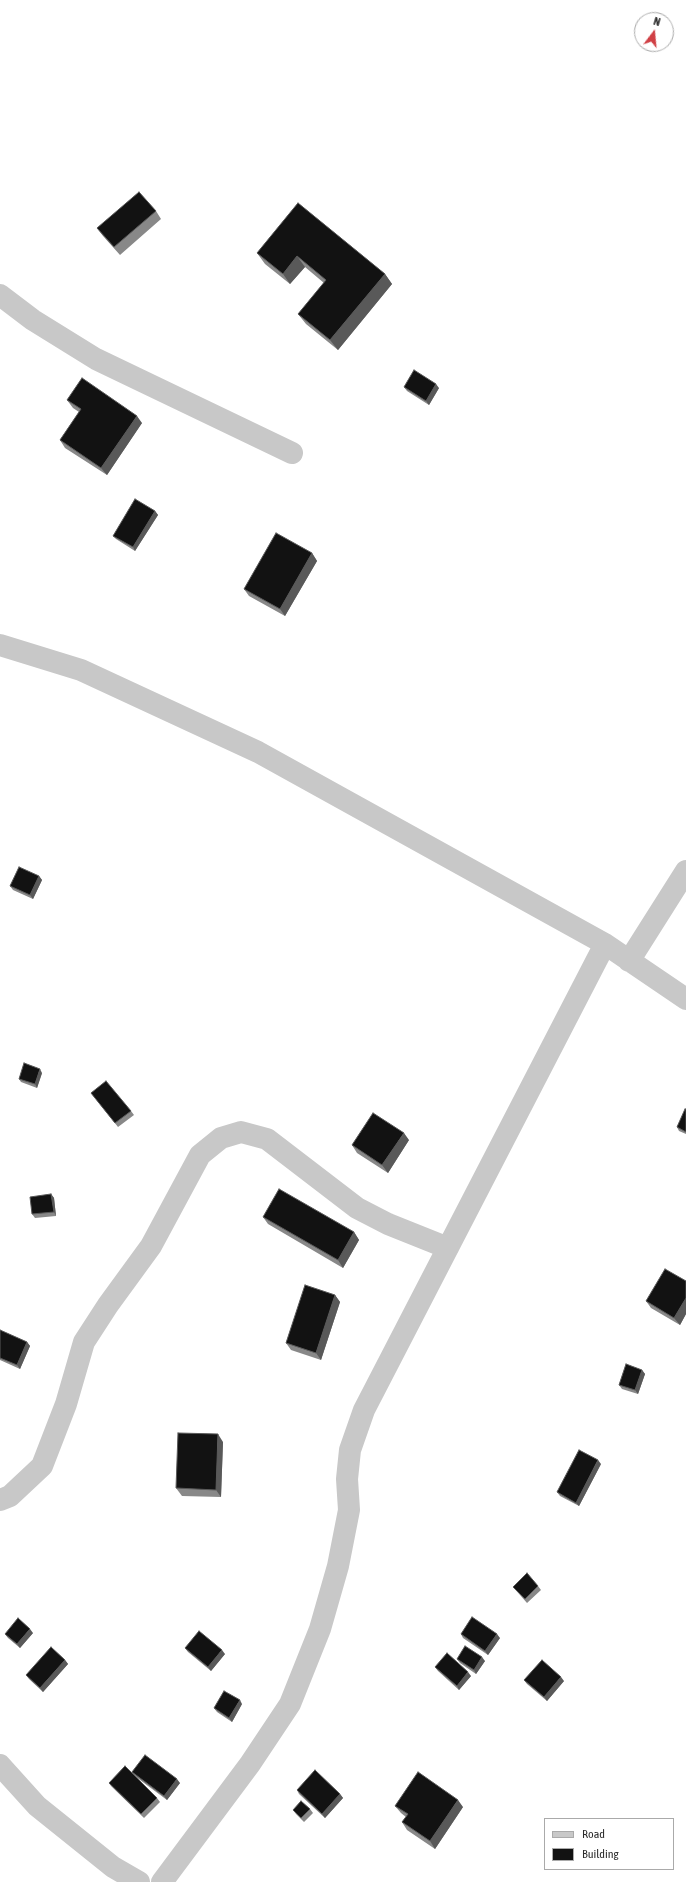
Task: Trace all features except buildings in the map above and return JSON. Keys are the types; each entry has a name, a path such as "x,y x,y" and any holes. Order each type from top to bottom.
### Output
{"street":[{"path":"0,295 33,320 96,359 292,453"},
{"path":"0,645 82,670 258,752 605,944 686,999"},
{"path":"628,960 686,871"},
{"path":"162,1882 250,1764 290,1704 320,1630 338,1566 348,1510 347,1479 350,1450 364,1410 605,944"},
{"path":"0,1500 10,1496 42,1466 66,1404 84,1342 108,1305 151,1246 200,1155 221,1138 241,1132 267,1139 357,1208 388,1224 448,1248"},
{"path":"0,1765 37,1806 113,1867 139,1882"}]}
